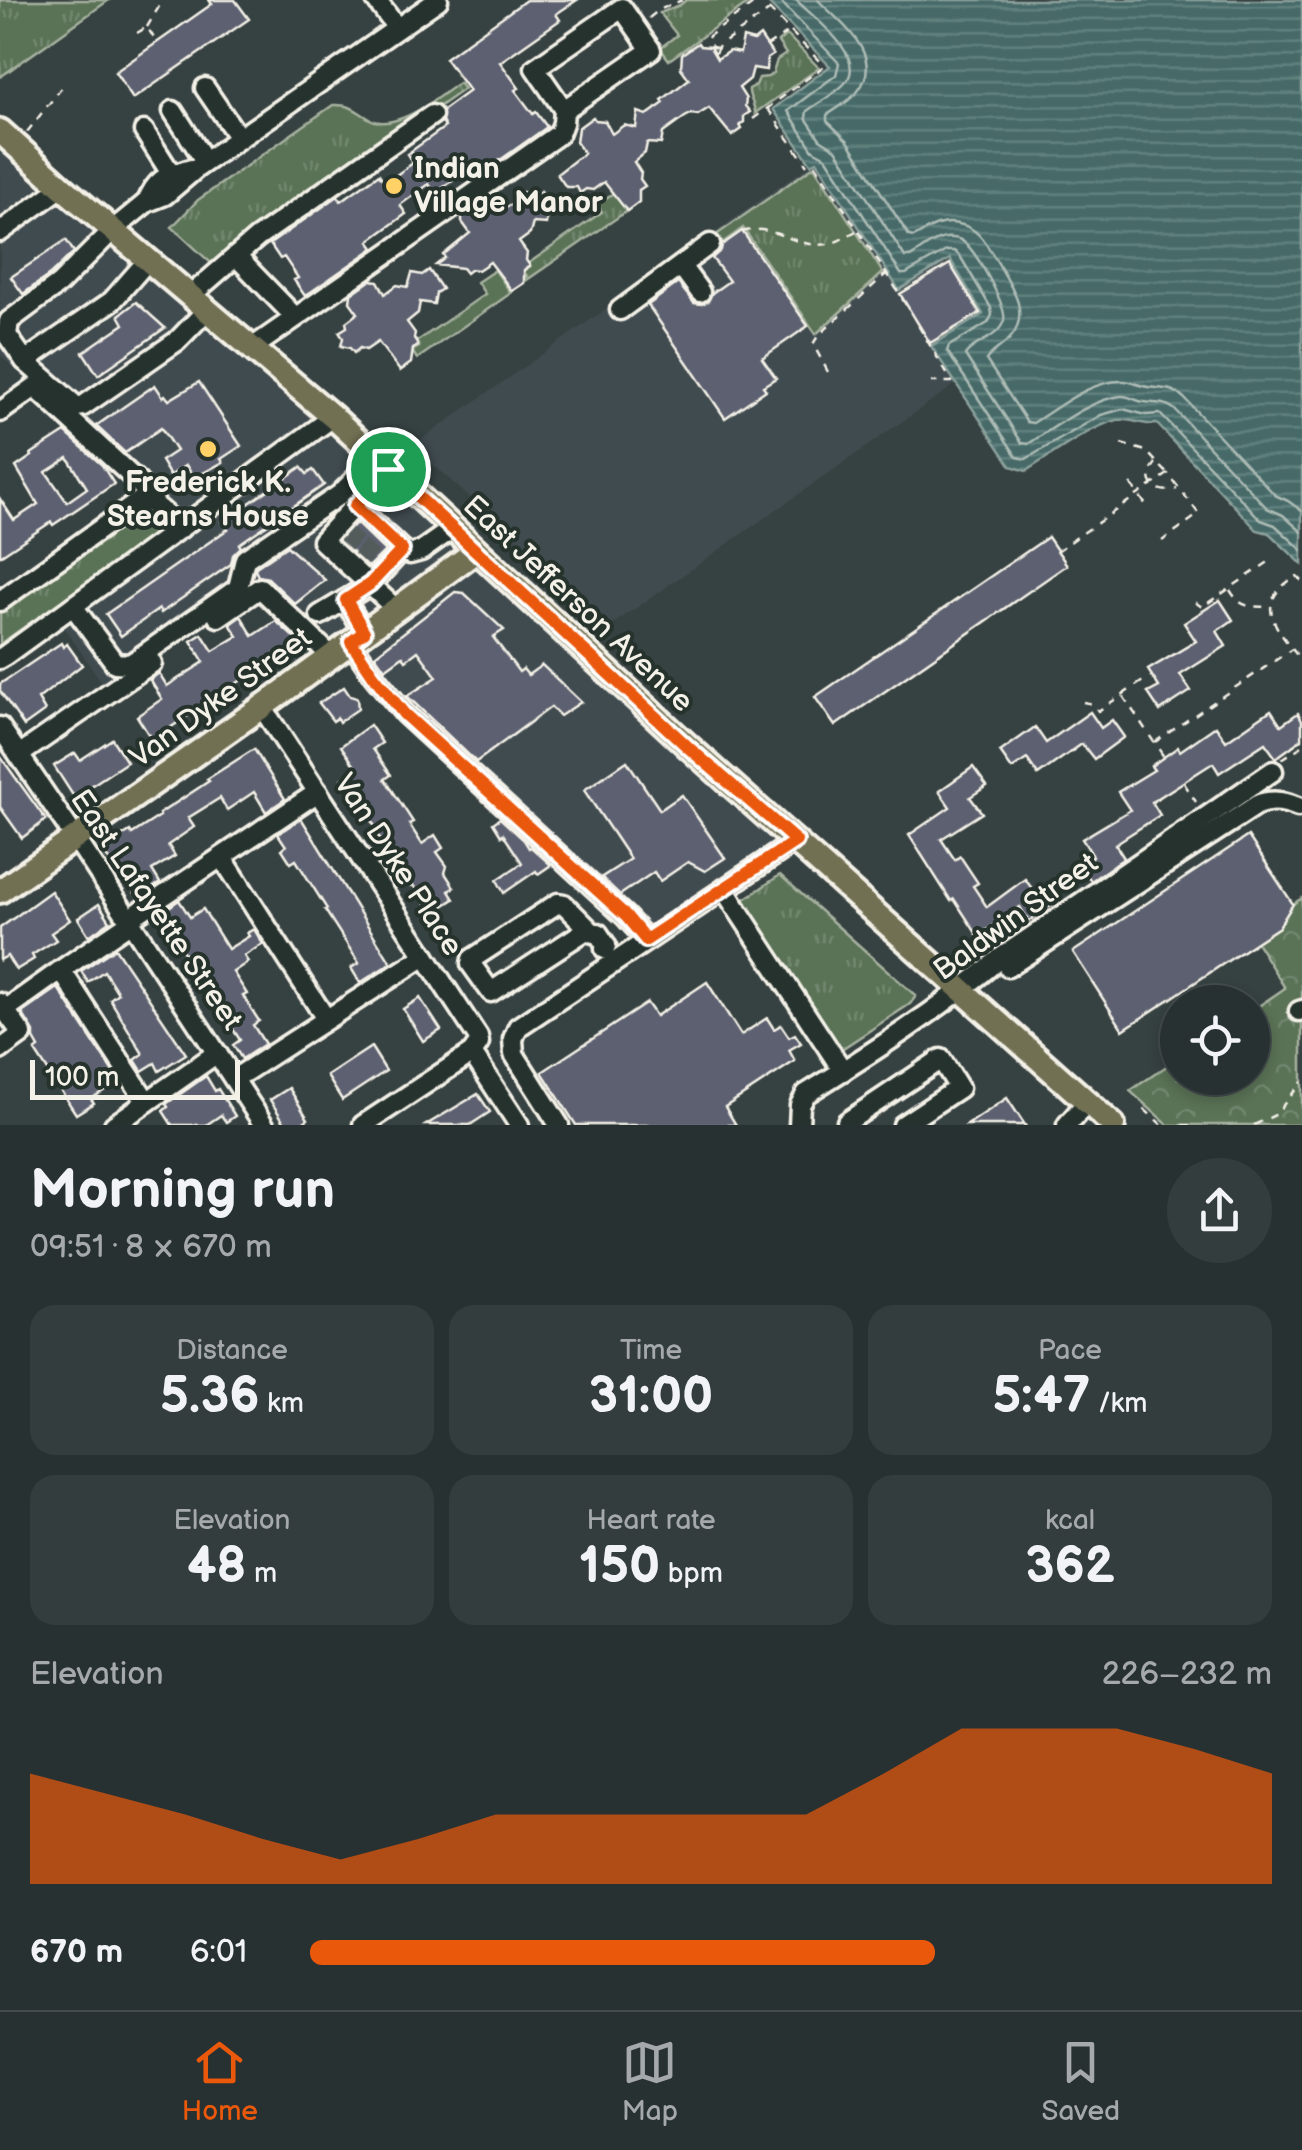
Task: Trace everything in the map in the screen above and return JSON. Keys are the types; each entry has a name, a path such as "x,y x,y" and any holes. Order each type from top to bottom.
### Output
{"main road":[{"name":"East Jefferson Avenue","path":"8,138 333,417 689,748 1113,1125"},
{"name":"Van Dyke Street","path":"0,891 262,707 476,550"}],"street":[{"path":"376,0 397,28"},
{"path":"432,115 257,238 236,256 199,303 178,342 84,406 77,407 26,361 7,335 9,320 59,284 147,202 173,190 202,164 436,0"},
{"path":"252,348 559,134 564,110 535,68 622,8 651,50 564,110"},
{"path":"204,88 239,138"},
{"path":"173,111 202,164"},
{"path":"144,131 172,175"},
{"path":"147,202 154,185 162,178 202,164"},
{"path":"0,232 62,188"},
{"path":"620,310 710,244"},
{"path":"236,256 296,317"},
{"path":"26,361 112,301 148,260"},
{"path":"680,266 700,292"},
{"path":"0,412 35,388 138,482 180,529"},
{"path":"0,658 333,417"},
{"path":"382,464 363,515 322,541 340,550 396,609"},
{"path":"73,606 115,663 130,664 238,588 244,559 382,464"},
{"path":"0,601 138,502 157,507"},
{"path":"363,515 410,554 422,551 452,528"},
{"path":"320,615 370,584 402,550"},
{"path":"19,755 260,588 331,656"},
{"path":"346,600 373,675 404,714 626,916 646,940"},
{"name":"Van Dyke Place","path":"262,707 478,1037 479,1043 472,1053"},
{"name":"East Lafayette Street","path":"0,728 264,1125"},
{"name":"Baldwin Street","path":"799,1118 806,1094 963,990 1000,959 1273,770"},
{"path":"0,1050 22,1034 3,1006 318,792"},
{"path":"963,990 994,976 1257,805 1278,801 1298,808"},
{"path":"600,943 564,904 558,903 472,959 471,964 491,992 600,943 646,940 796,841"},
{"path":"222,857 326,1020"},
{"path":"724,890 844,1070"},
{"path":"558,1125 516,1060 513,1039 522,1023 600,943"},
{"path":"234,1078 425,956"},
{"path":"60,970 146,1102"},
{"path":"114,1125 217,1053"},
{"path":"363,1125 472,1053 519,1125"},
{"path":"849,1125 847,1122 940,1059 959,1088 903,1125"},
{"path":"1067,1125 1087,1102"}],"path":[{"path":"138,33 163,0"},
{"path":"636,27 658,10 682,0"},
{"path":"753,118 824,66 770,10 759,0 707,40 716,50 770,10"},
{"path":"146,27 157,42"},
{"path":"768,46 789,31"},
{"path":"8,138 37,120 63,86"},
{"path":"767,108 806,165"},
{"path":"815,164 952,382 932,382"},
{"path":"742,232 760,228 816,245 830,244 858,230"},
{"path":"828,372 812,344 886,274"},
{"path":"1122,444 1146,451 1158,461 1198,514 1162,540"},
{"path":"1158,461 1151,468 1154,485 1167,492 1179,488"},
{"path":"1058,551 1168,474"},
{"path":"1131,484 1146,505"},
{"path":"1195,602 1202,607 1273,558"},
{"path":"1302,581 1297,576 1278,589 1270,608 1273,622 1302,662"},
{"path":"1229,589 1244,606 1270,608"},
{"path":"1155,742 1292,649"},
{"path":"1083,702 1093,704 1098,711 1146,680"},
{"path":"1122,695 1164,757"},
{"path":"1273,770 1270,767 1302,746"},
{"path":"1184,782 1206,816"},
{"path":"1254,1125 1275,1115 1302,1082"},
{"path":"1144,1109 1162,1125"},
{"path":"1182,1125 1193,1125"}],"shaded area":[{"path":"0,131 796,841 647,940 438,746 352,642 331,656 260,588 109,693 57,617 180,529 138,482 0,355"},
{"path":"817,160 899,290 950,259 983,315 931,346 956,384 612,625 412,446"}],"green space":[{"path":"0,0 109,0 0,77"},
{"path":"686,0 753,0 669,60 660,48 677,35 660,13"},
{"path":"785,36 819,68 755,113 749,89 759,78 773,73 777,60 786,54 778,42"},
{"path":"459,83 464,89 213,265 172,227 198,200 333,105 349,107 380,122 392,121 416,112"},
{"path":"814,166 883,273 816,334 743,228 718,246 712,238"},
{"path":"612,194 627,211 524,282 522,279 527,276 523,271 529,263 602,212 597,204"},
{"path":"495,270 511,293 417,359 412,351 419,347 416,342 485,294 477,282"},
{"path":"143,515 153,519 155,535 0,644 0,611 131,518"},
{"path":"780,875 916,996 910,1004 840,1050 742,901"},
{"path":"1302,898 1302,1125 1168,1125 1130,1091 1160,1071 1160,1095 1270,1095 1270,998 1285,988 1256,942"}],"water":[{"path":"765,0 1302,0 1302,564 1269,533 1257,530 1157,424 1118,420 1084,435 1026,471 1011,466 931,346 983,314 950,259 899,290 817,161 811,164 773,109 830,66"}],"building":[{"path":"209,0 235,0 249,19 133,99 115,72 212,4"},
{"name":"Indian Village Manor","path":"526,0 577,0 556,14 560,20 500,62 519,88 515,90 547,127 479,175 473,167 435,193 429,184 400,205 406,214 369,241 374,248 305,296 284,257 280,259 270,244 338,196 341,201 379,174 385,183 413,163 407,154 445,127 443,110 469,91 445,58"},
{"path":"760,36 773,55 767,59 766,70 753,68 750,79 739,88 750,112 744,116 742,129 732,136 709,108 685,117 663,133 661,144 647,143 645,153 634,162 645,186 639,190 639,202 627,211 604,182 580,193 577,187 566,187 557,174 584,153 576,142 578,128 593,117 605,121 612,134 624,125 636,128 638,112 647,115 689,79 681,68 682,54 698,43 710,47 717,59 729,51 740,53 743,38 754,41"},
{"path":"541,191 554,209 548,213 546,224 533,223 530,234 519,242 530,266 524,270 524,283 512,291 490,262 466,273 462,268 436,265 470,233 462,217 485,201 490,201 498,213 509,205 521,208 523,192 534,195"},
{"path":"742,231 808,326 762,358 776,378 763,386 766,390 725,418 648,305 678,283 694,303 708,301 712,293 729,281 712,258"},
{"path":"66,240 74,252 23,294 11,277"},
{"path":"950,264 980,313 930,343 900,294"},
{"path":"429,270 442,289 436,293 434,304 420,302 418,313 407,322 418,346 413,349 411,363 400,371 378,342 354,353 341,346 343,338 339,332 358,313 350,302 351,294 371,280 378,281 385,294 397,285 408,287 412,273 422,275"},
{"path":"136,302 165,328 98,375 83,352 124,324 119,315"},
{"path":"199,382 241,446 221,459 223,462 194,478 186,465 170,476 161,461 176,451 161,428 125,453 96,426 155,385 169,400"},
{"path":"65,432 102,465 114,484 0,556 0,499 14,520 38,504 16,467","holes":["68,458 87,488 67,502 46,472"]},
{"path":"301,467 307,474 313,470 324,485 239,544 231,564 121,636 106,614 228,529 222,522"},
{"path":"356,523 385,551 369,567 340,540"},
{"path":"1048,537 1067,565 835,726 815,697"},
{"path":"287,546 325,580 295,604 255,570"},
{"path":"455,592 464,593 504,630 493,637 519,672 523,669 528,675 542,665 581,702 560,716 551,707 476,762 407,696 437,677 418,651 385,669 375,655"},
{"path":"1220,600 1233,620 1217,631 1226,646 1180,675 1191,691 1160,711 1148,693 1159,687 1148,670 1196,641 1184,623"},
{"path":"241,616 253,636 276,621 300,643 254,668 255,671 170,728 173,733 155,745 137,716 162,699 150,680 159,673 167,686 204,662 191,641 202,634 213,651 238,636 230,624"},
{"path":"61,643 63,647 67,644 82,665 38,699 45,711 24,726 0,691 0,684"},
{"path":"344,687 357,698 358,709 339,722 337,718 333,721 319,703"},
{"path":"1271,710 1281,725 1298,713 1302,739 1276,758 1265,743 1219,773 1213,763 1152,802 1160,815 1115,844 1124,858 1091,881 1080,864 1093,856 1082,839 1130,810 1118,792 1154,770 1151,766 1178,747 1180,751 1216,726 1226,741"},
{"path":"1090,712 1101,728 1112,720 1124,737 1094,759 1082,744 1038,775 1027,759 1012,769 1000,752 1035,727 1046,743"},
{"path":"370,725 382,743 373,749 391,775 385,779 413,822 409,824 422,844 435,835 443,848 437,852 447,866 445,873 454,887 449,891 454,899 432,913 398,869 377,829 342,779 357,769 341,746"},
{"path":"112,739 127,762 74,797 54,766 75,753 80,760"},
{"path":"254,749 285,799 266,812 254,792 227,810 220,798 188,818 194,827 168,845 175,856 152,870 160,883 138,898 102,849 160,816"},
{"path":"0,756 46,820 22,838 0,807"},
{"path":"627,761 660,810 682,795 725,858 705,871 688,862 660,881 654,872 620,895 603,879 630,859 584,790"},
{"path":"973,767 987,786 970,797 982,813 941,839 955,860 960,856 978,883 973,886 987,907 1025,879 1036,894 1050,884 1060,899 1029,921 1020,907 978,936 909,835 950,807 939,791"},
{"path":"301,818 391,963 360,983 351,968 359,963 296,860 291,863 282,849 286,846 278,834"},
{"path":"500,818 551,865 504,893 497,880 522,863 493,823"},
{"path":"1248,836 1293,904 1279,927 1191,985 1160,985 1160,1006 1123,1030 1073,952"},
{"path":"51,891 70,920 51,933 56,940 16,970 7,956 0,960 0,928"},
{"path":"179,900 190,917 203,909 228,949 254,929 263,944 244,956 248,962 233,972 259,1021 253,1025 265,1044 242,1059 233,1045 240,1040 159,914"},
{"path":"99,904 110,921 89,936 78,918"},
{"path":"115,948 186,1054 159,1071 155,1063 142,1071 135,1060 143,1054 110,999 118,993 104,971 88,982 81,971"},
{"path":"707,982 741,1035 767,1018 774,1029 781,1025 789,1037 795,1034 801,1043 789,1050 795,1061 725,1107 736,1125 576,1125 542,1072 647,1003 656,1016"},
{"path":"58,988 119,1081 76,1114 35,1051 39,1048 34,1032 22,1013"},
{"path":"420,998 441,1030 423,1041 403,1009"},
{"path":"371,1047 386,1071 342,1100 327,1076"},
{"path":"206,1076 235,1116 226,1122 221,1115 206,1125 172,1125 163,1111 168,1107 166,1104"},
{"path":"289,1088 308,1119 300,1125 286,1125 270,1100"},
{"path":"478,1094 490,1112 470,1125 426,1125"},
{"path":"1007,1098 1025,1125 967,1125"}],"tunnel":[{"path":"344,545 365,521"},
{"path":"360,560 380,536"}],"place":[{"name":"Indian Village Manor","path":"394,186"},
{"name":"Frederick K. Stearns House","path":"208,449"}],"route":[{"path":"388,469 689,748 796,841 646,940 626,916 404,714 351,642 364,632 346,600 370,584 402,550 355,506 388,469"}]}
